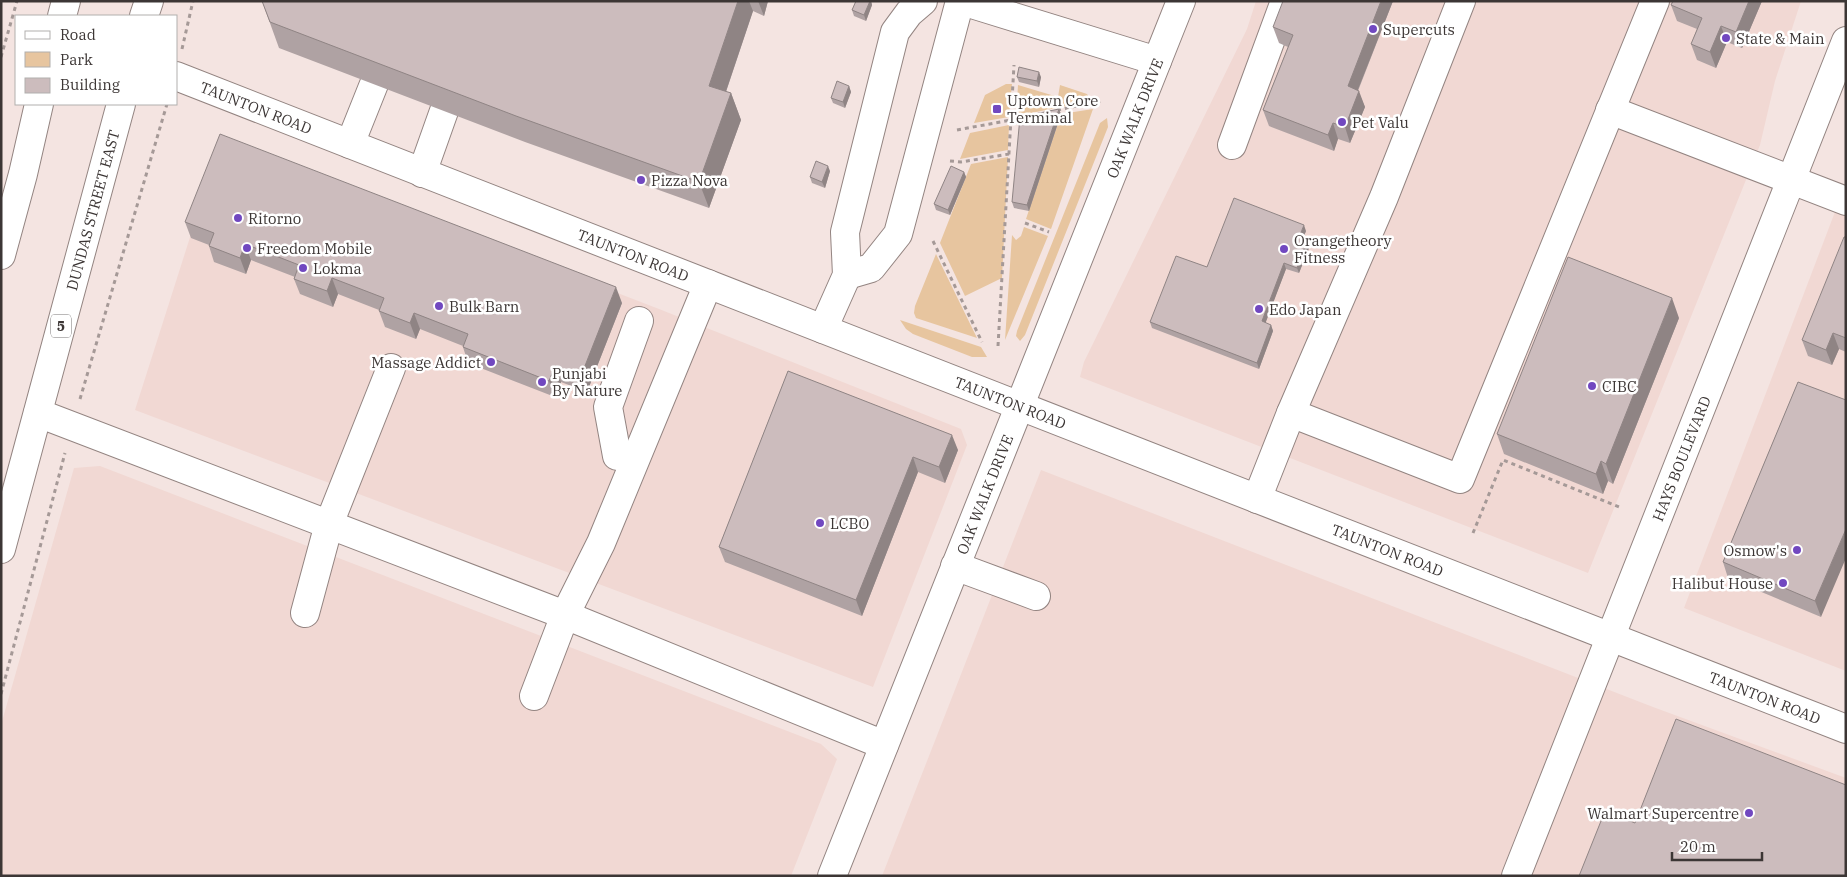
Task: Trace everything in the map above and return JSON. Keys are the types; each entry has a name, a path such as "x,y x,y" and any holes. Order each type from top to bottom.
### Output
{"street":[{"path":"62,15 66,1"},
{"path":"144,15 149,1"},
{"path":"823,329 847,275 845,232 896,32 909,13 924,1"},
{"path":"847,275 871,268 898,234 961,1 1157,60"},
{"name":"OAK WALK DRIVE","path":"832,876 1180,1"},
{"path":"1232,145 1285,1"},
{"path":"1257,499 1291,412 1384,196 1461,1"},
{"path":"1291,412 1460,479 1655,1"},
{"name":"HAYS BOULEVARD","path":"1516,876 1846,41"},
{"name":"TAUNTON ROAD","path":"178,77 1846,729"},
{"path":"350,144 374,84"},
{"path":"1,255 23,174 39,105"},
{"name":"DUNDAS STREET EAST","path":"1,549 121,105"},
{"path":"1610,110 1846,201"},
{"path":"422,173 444,111"},
{"path":"534,696 565,615 601,543 708,284"},
{"path":"617,456 608,407 639,321"},
{"path":"305,613 329,524 391,368"},
{"path":"38,413 565,615 884,745"},
{"path":"955,566 1036,596"}],"path":[{"path":"1,58 17,1"},
{"path":"188,29 193,1"},
{"path":"998,346 1014,65"},
{"path":"1056,110 1102,101"},
{"path":"157,137 167,105"},
{"path":"951,131 1029,116"},
{"path":"950,161 961,162 1009,154"},
{"path":"1025,223 1049,232"},
{"path":"933,242 982,342"},
{"path":"1473,533 1503,460 1619,506"}],"shaded area":[{"path":"1256,1 1801,1 1775,81 1760,145 1588,573 1080,377 1084,362 1247,29"},
{"path":"221,140 659,309 961,429 967,445 873,687 135,410"},
{"path":"1846,183 1846,671 1684,608"},
{"path":"100,466 821,744 837,759 791,876 1,876 1,725 74,468"},
{"path":"1041,470 1653,707 1846,778 1846,876 882,876"}],"green space":[{"path":"1006,84 1012,84 1009,117 974,123 985,95"},
{"path":"1018,85 1058,97 1060,85 1087,94 1091,101 1016,116"},
{"path":"1093,109 1051,229 1026,219 1061,114"},
{"path":"1107,118 1108,127 1025,335 1020,341 1016,336 1017,331 1100,123"},
{"path":"1009,125 1008,150 960,159 970,133"},
{"path":"1008,157 1002,278 965,296 940,243 971,164"},
{"path":"1024,227 1048,236 1005,340 1012,235 1016,240 1021,236"},
{"path":"936,254 977,338 916,318 914,313 915,306"},
{"path":"900,320 981,347 987,357 972,357 913,334 906,329"}],"building":[{"path":"262,1 738,1 709,86 731,93 699,182 516,116 270,22"},
{"path":"856,1 870,1 864,15 852,10"},
{"path":"1283,1 1381,1 1348,86 1359,91 1345,127 1333,123 1328,135 1263,110 1293,35 1273,27"},
{"path":"1673,1 1749,1 1736,32 1721,26 1710,52 1691,44 1702,18 1671,5"},
{"path":"1019,67 1039,72 1037,81 1017,77"},
{"path":"837,81 849,86 843,102 831,98"},
{"path":"1059,109 1027,205 1012,202 1020,117"},
{"path":"220,134 616,287 581,376 555,366 549,381 463,347 468,334 414,313 410,323 379,311 384,298 332,278 327,291 294,279 299,265 245,244 240,258 209,246 214,233 185,222"},
{"path":"816,161 828,166 822,182 810,177"},
{"path":"951,166 964,172 948,210 934,204"},
{"path":"1234,198 1304,225 1300,235 1308,238 1297,268 1284,263 1262,321 1271,325 1257,363 1150,322 1176,256 1207,267"},
{"path":"1844,237 1846,237 1846,338 1833,333 1826,350 1802,340"},
{"name":"CIBC","path":"1568,257 1672,298 1606,464 1601,461 1596,474 1497,434"},
{"name":"LCBO","path":"788,371 952,435 939,467 913,457 856,600 719,547"},
{"path":"1798,382 1846,400 1846,529 1815,601 1723,562"},
{"name":"Walmart Supercentre","path":"1676,719 1846,785 1846,876 1579,876 1605,811 1635,823"}],"place":[{"name":"Supercuts","path":"1373,29"},
{"name":"State & Main","path":"1726,38"},
{"name":"Uptown Core Terminal","path":"997,109"},
{"name":"Pet Valu","path":"1342,122"},
{"name":"Pizza Nova","path":"641,180"},
{"name":"Ritorno","path":"238,218"},
{"name":"Freedom Mobile","path":"247,248"},
{"name":"Orangetheory Fitness","path":"1284,249"},
{"name":"Lokma","path":"303,268"},
{"name":"Bulk Barn","path":"439,306"},
{"name":"Edo Japan","path":"1259,309"},
{"name":"Massage Addict","path":"491,362"},
{"name":"Punjabi By Nature","path":"542,382"},
{"name":"CIBC","path":"1592,386"},
{"name":"LCBO","path":"820,523"},
{"name":"Osmow's","path":"1797,550"},
{"name":"Halibut House","path":"1783,583"},
{"name":"Walmart Supercentre","path":"1749,813"}]}
